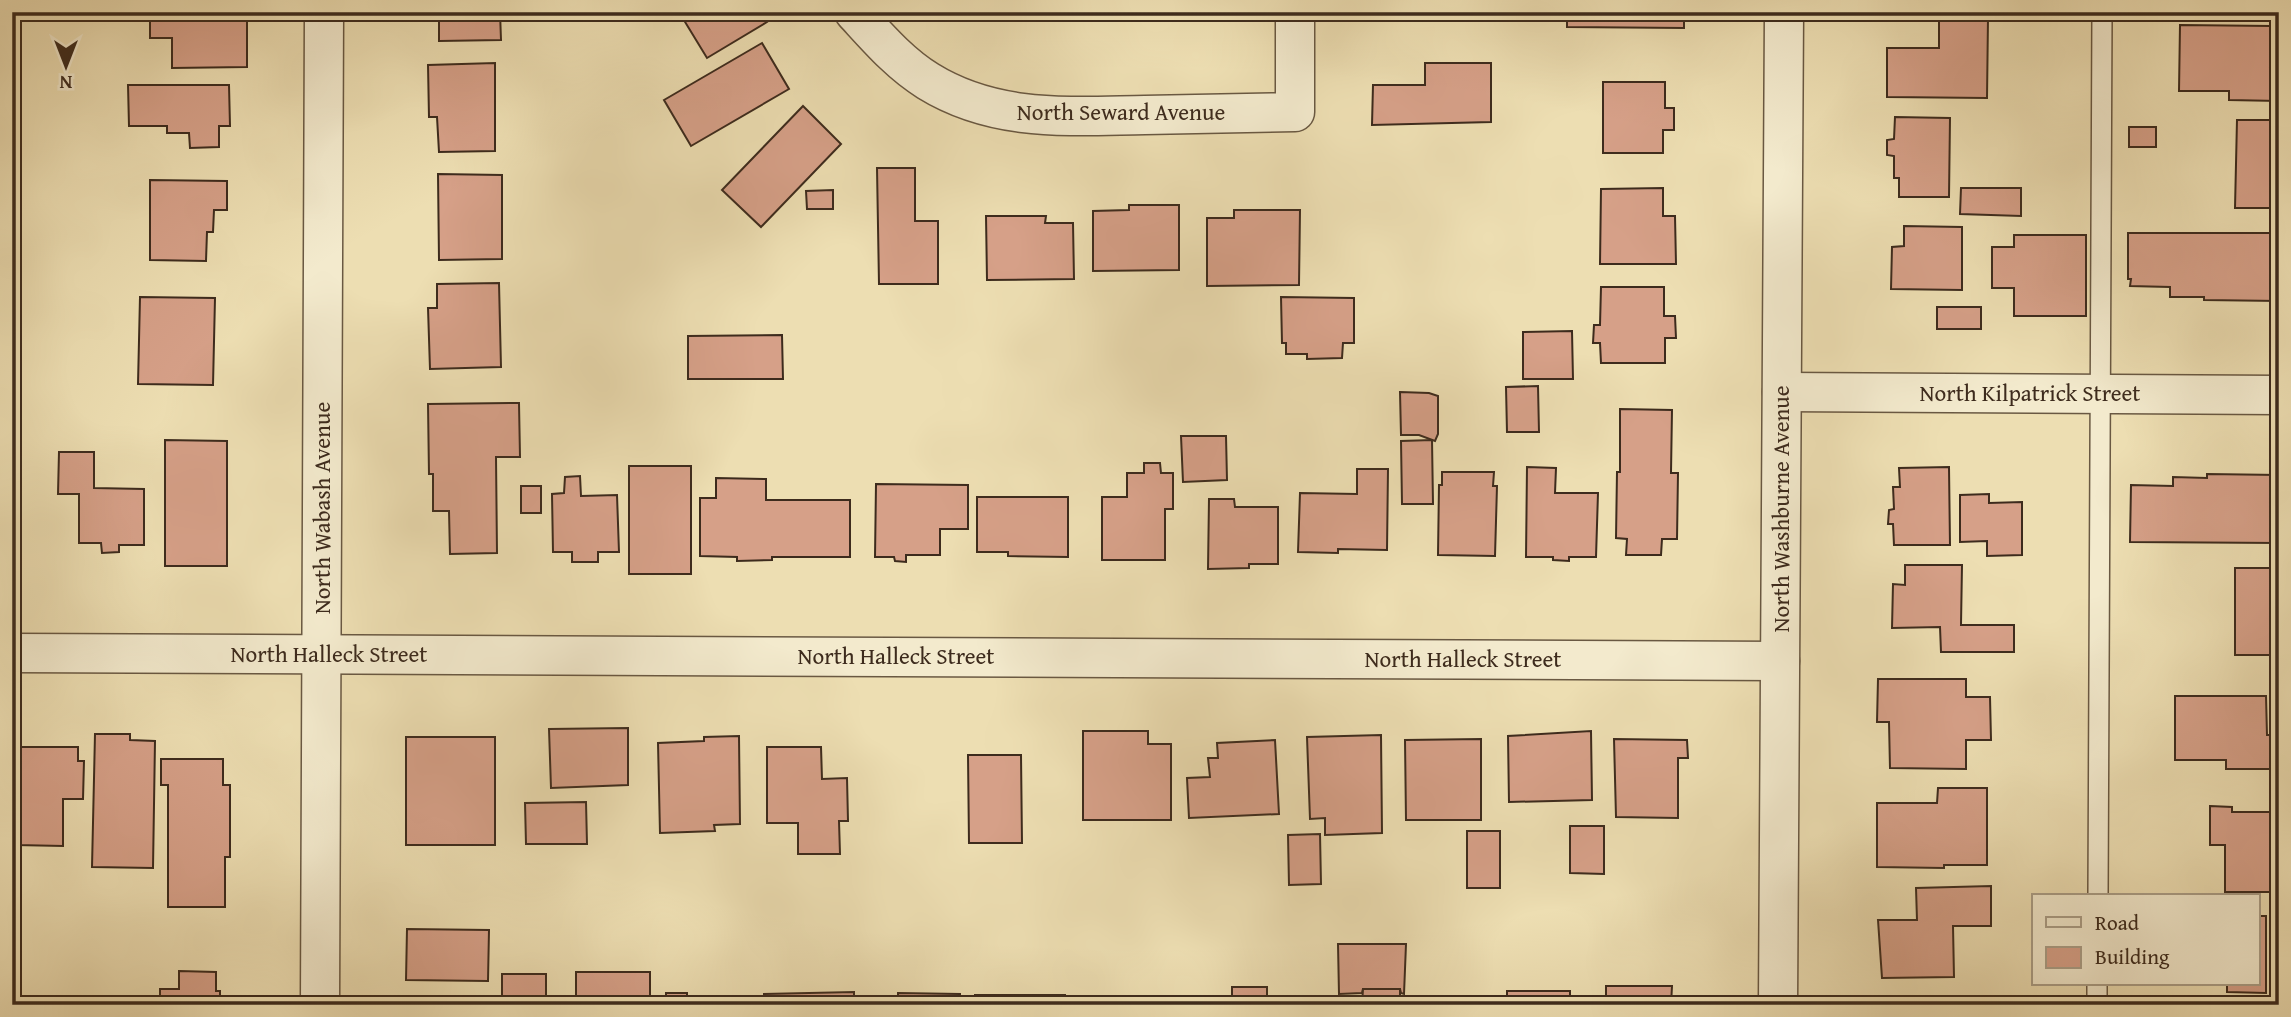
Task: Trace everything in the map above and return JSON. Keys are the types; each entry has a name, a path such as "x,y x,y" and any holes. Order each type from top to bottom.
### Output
{"street":[{"name":"North Wabash Avenue","path":"320,1005 324,12"},
{"name":"North Seward Avenue","path":"854,12 889,51 927,81 953,95 995,110 1049,116 1295,112 1295,12"},
{"name":"North Washburne Avenue","path":"1778,1005 1784,12"},
{"name":"North Kilpatrick Street","path":"1782,392 2279,395"},
{"name":"North Halleck Street","path":"12,653 1780,661"}],"lane":[{"path":"2098,894 2102,12"},
{"path":"2097,986 2097,1005"}],"building":[{"path":"150,12 247,12 247,67 172,68 172,38 150,38"},
{"path":"430,12 500,12 501,40 439,41 439,17 430,17"},
{"path":"679,12 761,12 767,22 707,58"},
{"path":"1567,12 1684,12 1684,28 1567,27"},
{"path":"1939,17 1988,18 1987,98 1887,97 1887,48 1939,48"},
{"path":"2180,25 2271,26 2270,67 2279,67 2279,101 2229,100 2229,91 2179,91"},
{"path":"762,43 789,89 691,146 664,100"},
{"path":"495,63 495,151 439,152 437,117 429,117 428,65"},
{"path":"1425,63 1491,63 1491,122 1372,125 1373,85 1425,85"},
{"path":"1603,82 1665,82 1665,108 1674,108 1674,130 1663,130 1663,153 1603,153"},
{"path":"128,85 229,85 230,126 219,126 219,147 190,148 189,133 167,133 167,126 129,126"},
{"path":"803,106 841,144 761,227 722,190"},
{"path":"1895,117 1950,118 1949,197 1899,197 1899,178 1894,178 1894,156 1887,155 1887,140 1894,139"},
{"path":"2237,120 2279,120 2279,208 2235,208"},
{"path":"2129,127 2156,127 2156,147 2129,147"},
{"path":"877,168 915,168 915,221 938,221 938,284 879,284"},
{"path":"438,174 502,175 502,259 439,260"},
{"path":"150,180 227,181 227,210 214,210 213,232 207,232 206,261 150,260"},
{"path":"1663,188 1663,216 1675,216 1676,264 1600,264 1601,189"},
{"path":"1961,188 2021,188 2021,216 1960,214"},
{"path":"833,190 833,209 807,209 806,191"},
{"path":"1129,205 1179,205 1179,270 1093,271 1093,211 1129,210"},
{"path":"1234,210 1300,210 1299,285 1207,286 1207,218 1234,218"},
{"path":"986,216 1046,216 1045,223 1073,223 1074,279 987,280"},
{"path":"1904,226 1962,227 1962,290 1891,289 1892,247 1904,246"},
{"path":"2128,233 2279,233 2279,301 2170,297 2170,287 2130,286"},
{"path":"2014,235 2086,235 2086,316 2014,316 2014,288 1992,288 1992,247 2014,247"},
{"path":"499,283 501,367 430,369 428,308 437,308 437,284"},
{"path":"1601,287 1664,287 1664,316 1675,316 1676,338 1665,338 1665,363 1601,363 1600,343 1593,343 1594,325 1600,325"},
{"path":"140,297 215,298 213,385 138,384"},
{"path":"1281,297 1354,298 1354,343 1343,343 1342,358 1307,359 1307,354 1286,354 1286,343 1282,343"},
{"path":"1937,307 1981,307 1981,329 1937,329"},
{"path":"1572,331 1573,379 1523,379 1523,332"},
{"path":"782,335 783,379 688,379 688,336"},
{"path":"1538,386 1539,432 1507,432 1506,387"},
{"path":"1400,392 1438,396 1438,434 1435,441 1419,435 1401,435"},
{"path":"519,403 520,457 496,457 497,553 450,554 449,511 433,511 433,474 429,474 428,404"},
{"path":"1620,409 1672,410 1671,473 1678,473 1677,539 1662,539 1661,555 1626,555 1627,539 1616,538"},
{"path":"1181,436 1226,436 1227,480 1183,482"},
{"path":"165,440 227,441 227,566 165,566"},
{"path":"1432,440 1433,504 1402,504 1401,441"},
{"path":"59,452 94,452 94,488 144,489 144,545 119,545 119,552 102,553 101,543 79,543 79,494 58,494"},
{"path":"1144,463 1160,463 1161,473 1173,473 1173,509 1165,509 1165,560 1102,560 1102,497 1127,497 1127,473 1144,473"},
{"path":"629,466 691,466 691,574 629,574"},
{"path":"1527,467 1556,468 1555,493 1598,493 1596,557 1569,557 1569,561 1553,560 1553,557 1526,557"},
{"path":"1949,467 1950,545 1894,545 1893,524 1888,524 1889,510 1894,509 1893,487 1900,487 1899,468"},
{"path":"1357,469 1388,469 1387,550 1338,549 1338,553 1298,552 1300,493 1357,494"},
{"path":"1442,472 1494,472 1493,486 1497,486 1495,556 1438,555 1439,485 1442,485"},
{"path":"2207,474 2279,475 2279,543 2130,542 2131,485 2173,486 2173,477 2207,478"},
{"path":"580,476 581,496 617,495 619,552 598,552 598,562 572,562 572,552 553,552 552,494 564,493 565,477"},
{"path":"716,478 766,479 766,500 850,500 850,557 772,557 772,560 737,561 737,557 700,556 700,498 716,498"},
{"path":"876,484 968,485 968,529 940,529 940,555 906,555 906,562 895,561 894,557 875,557"},
{"path":"521,486 541,486 541,513 521,513"},
{"path":"1989,494 1989,503 2022,502 2022,555 1987,556 1987,541 1960,542 1960,495"},
{"path":"977,497 1068,497 1068,557 1008,556 1008,552 977,552"},
{"path":"1209,499 1234,499 1235,507 1278,507 1278,564 1208,569"},
{"path":"1905,565 1962,565 1961,625 2014,625 2014,652 1941,652 1940,627 1892,628 1893,584 1905,585"},
{"path":"2235,568 2279,568 2279,655 2235,655"},
{"path":"1878,679 1966,679 1966,697 1990,697 1991,740 1966,740 1966,769 1890,768 1889,722 1877,722"},
{"path":"2175,696 2266,696 2267,735 2279,735 2279,769 2226,769 2226,760 2175,760"},
{"path":"628,728 628,785 551,788 549,729"},
{"path":"1083,731 1148,731 1148,744 1171,744 1171,820 1083,820"},
{"path":"1591,731 1592,800 1509,802 1508,736"},
{"path":"95,734 130,734 130,740 155,741 153,868 92,867"},
{"path":"1381,735 1382,833 1325,835 1325,818 1310,819 1307,737"},
{"path":"739,736 740,824 714,825 715,831 660,833 658,743"},
{"path":"406,737 495,737 495,845 406,845"},
{"path":"1481,739 1481,820 1406,820 1405,740"},
{"path":"1614,739 1687,740 1688,758 1678,758 1678,818 1616,817"},
{"path":"1275,740 1279,814 1189,818 1187,778 1210,777 1208,758 1218,758 1217,743"},
{"path":"18,747 78,747 78,761 84,761 83,799 63,799 63,846 16,845 12,762 18,762"},
{"path":"767,747 821,747 822,779 847,778 848,821 839,821 840,854 798,854 798,823 767,823"},
{"path":"968,755 1021,755 1022,843 969,843"},
{"path":"161,759 223,759 223,785 230,785 230,857 225,857 225,907 168,907 168,785 161,785"},
{"path":"1938,788 1987,788 1987,865 1944,865 1944,868 1877,867 1877,803 1937,803"},
{"path":"586,802 587,844 526,844 525,803"},
{"path":"2210,806 2232,807 2232,812 2279,812 2279,892 2225,892 2225,845 2210,845"},
{"path":"1570,826 1604,826 1604,874 1570,873"},
{"path":"1467,831 1500,831 1500,888 1467,888"},
{"path":"1320,834 1321,884 1289,885 1288,835"},
{"path":"1991,886 1991,926 1953,926 1954,977 1882,978 1878,920 1917,920 1916,888"},
{"path":"2260,916 2266,916 2266,993 2227,992 2227,986 2260,986"},
{"path":"407,929 489,930 488,981 406,980"},
{"path":"1338,944 1406,944 1404,994 1400,989 1363,989 1362,993 1339,994"},
{"path":"179,971 216,972 216,991 220,991 220,1005 160,1005 160,989 179,989"},
{"path":"576,972 650,972 650,1005 576,1005"},
{"path":"502,974 546,974 546,998 502,998"},
{"path":"1606,986 1672,986 1671,1005 1606,1005"},
{"path":"1232,987 1267,987 1267,1003 1316,1005 1232,1005"},
{"path":"1363,989 1400,989 1400,1001 1446,1002 1446,1005 1362,1005"},
{"path":"1507,991 1570,991 1570,1005 1507,1005"},
{"path":"854,992 854,1005 764,1005 764,994"},
{"path":"666,993 687,993 687,1005 666,1005"},
{"path":"898,993 960,994 960,1005 898,1005"},
{"path":"975,995 1065,995 1065,1005 975,1005"},
{"path":"496,998 496,1005 407,1005 407,1001"},
{"path":"1928,1001 1974,1002 1974,1005 1928,1005"}]}
